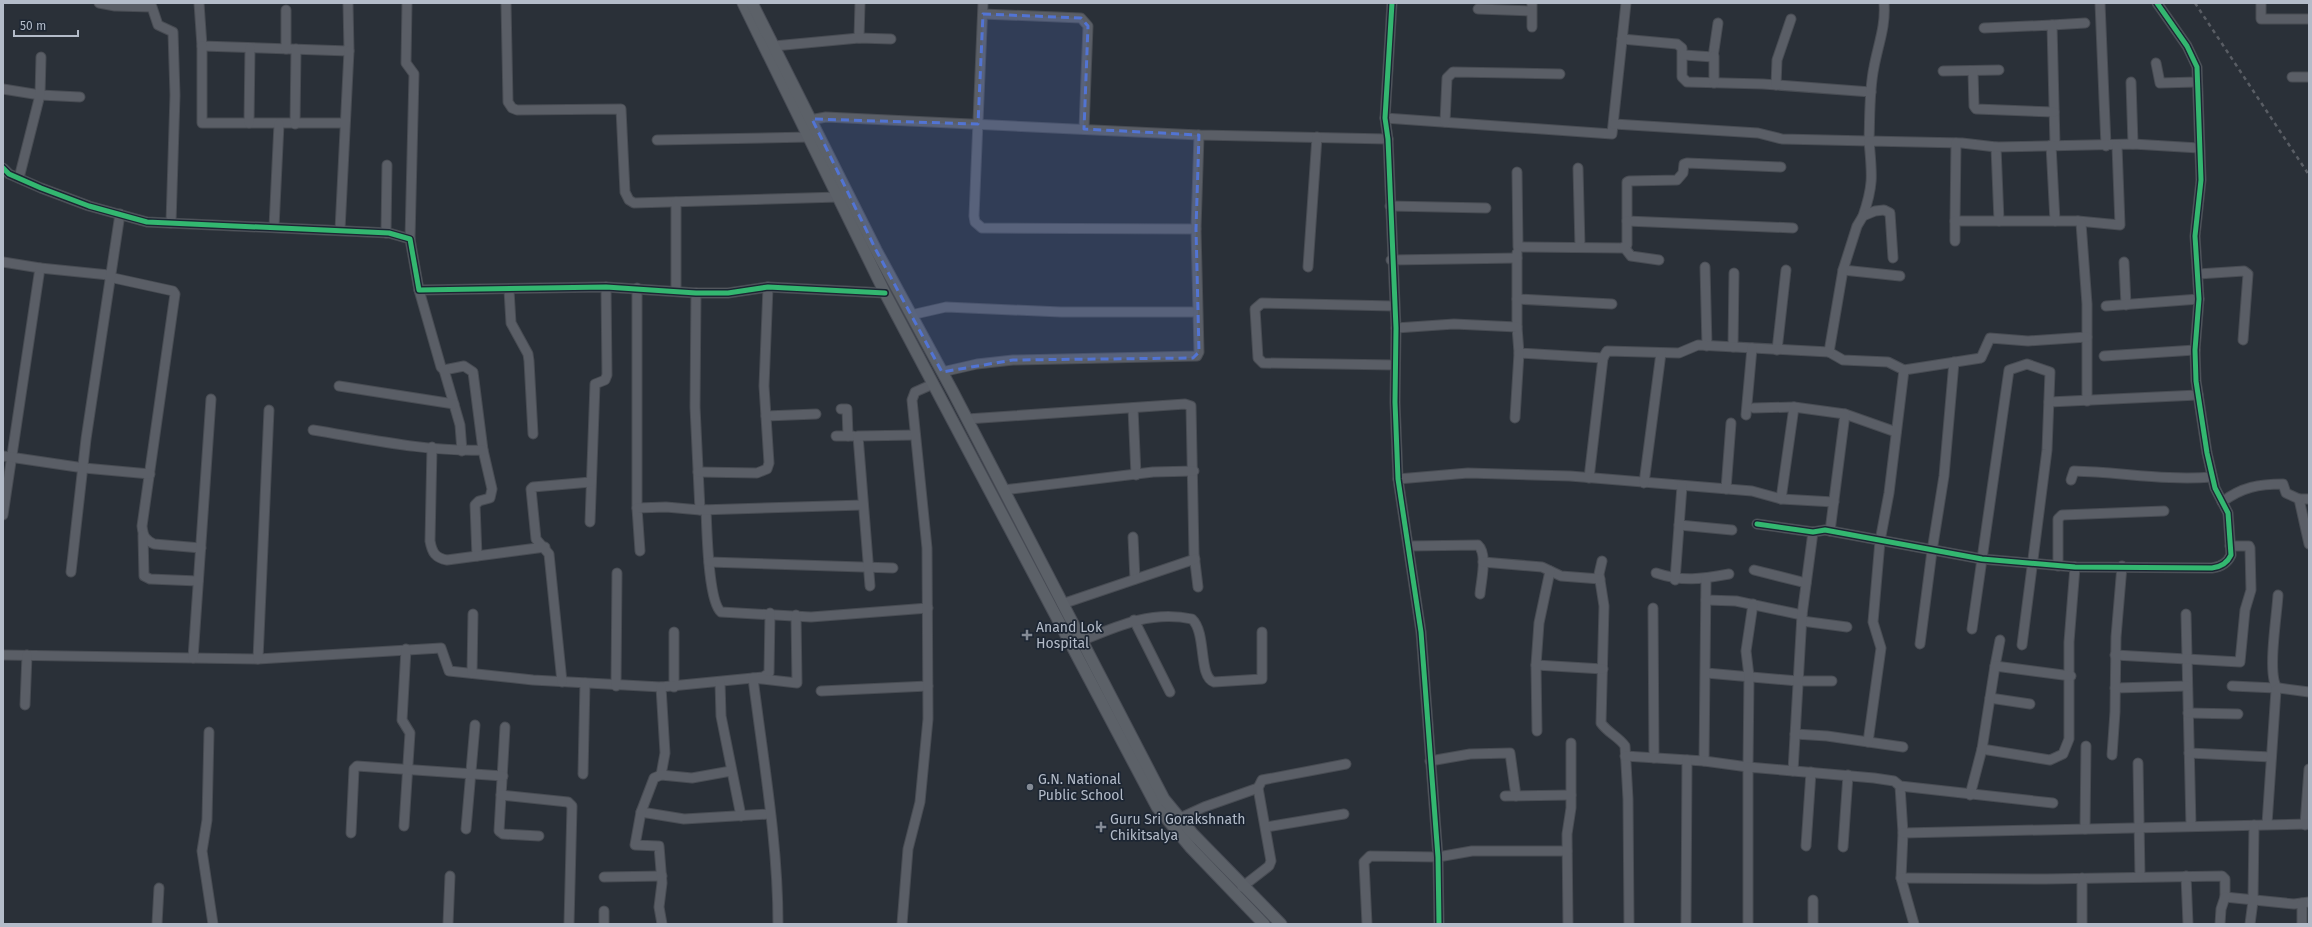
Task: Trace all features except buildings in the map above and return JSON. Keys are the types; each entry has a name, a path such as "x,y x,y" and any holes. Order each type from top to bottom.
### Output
{"main road":[{"path":"743,3 967,419 1164,799 1242,887 1281,924"},
{"path":"752,3 774,46 807,120 810,137 885,293 1157,807 1196,853 1264,924"}],"street":[{"path":"99,3 115,6 152,7 158,25 173,32 175,95 171,223"},
{"path":"199,3 202,46 202,123 344,123"},
{"path":"340,230 344,123 349,51 348,3"},
{"path":"406,3 406,63 414,74 410,239 419,290 438,362 444,370 460,425 462,451"},
{"path":"506,3 507,96 512,108 517,110 619,108 622,112 626,198 634,203 839,197"},
{"path":"859,38 860,3"},
{"path":"983,3 974,216 975,222 982,228 1196,229"},
{"path":"1392,3 1385,118 1388,139 1391,260 1396,328 1395,365 1398,479 1421,632 1438,857 1439,924"},
{"path":"1385,118 1609,135 1613,133 1626,3"},
{"path":"1829,352 1843,270 1857,226 1863,216 1872,190 1873,179 1869,141 1871,92 1874,67 1882,33 1884,3"},
{"path":"2100,3 2106,146"},
{"path":"1757,524 1813,532 1824,530 1932,551 1982,559 2031,564 2076,567 2219,567 2229,559 2230,546 2228,513 2215,488 2212,477 2198,395 2195,350 2199,299 2195,236 2201,180 2197,67 2157,3"},
{"path":"2261,3 2261,18 2309,18"},
{"path":"1478,9 1532,7 1532,27"},
{"path":"286,10 286,49"},
{"path":"983,14 1081,18 1085,20 1088,26 1084,129"},
{"path":"1776,85 1777,60 1791,19"},
{"path":"1714,83 1714,56 1718,23"},
{"path":"1984,28 2085,23"},
{"path":"2052,24 2055,221"},
{"path":"774,46 859,38 891,39"},
{"path":"1622,39 1677,44 1682,48 1684,55 1684,80 1687,82 1776,85 1871,92"},
{"path":"202,46 349,51"},
{"path":"248,124 250,48"},
{"path":"295,124 296,49"},
{"path":"1684,55 1711,58 1714,56"},
{"path":"19,178 40,95 41,58"},
{"path":"2156,63 2160,83 2198,82"},
{"path":"1943,71 1999,70"},
{"path":"1973,71 1974,106 1976,109 2054,112"},
{"path":"1445,122 1447,78 1453,72 1560,74"},
{"path":"2292,77 2309,77"},
{"path":"2131,82 2133,144"},
{"path":"3,89 40,95 80,97"},
{"path":"807,120 826,117 1199,135 1388,139"},
{"path":"274,227 279,124"},
{"path":"1614,124 1758,133 1782,139 1956,143 1996,147 2053,145 2117,146 2133,144 2199,148"},
{"path":"942,372 977,364 1012,360 1193,358 1199,352 1196,229 1199,135"},
{"path":"656,140 810,137"},
{"path":"1308,267 1317,137"},
{"path":"1955,241 1956,143"},
{"path":"1955,221 2078,221 2120,225 2117,146"},
{"path":"1996,147 1999,221"},
{"path":"1624,247 1627,245 1627,182 1629,180 1677,180 1683,173 1684,164 1687,163 1781,167"},
{"path":"386,233 387,166"},
{"path":"3,168 19,178 88,206 147,222 340,230 386,233 410,239"},
{"path":"1578,168 1580,247"},
{"path":"1515,418 1519,353 1517,327 1517,172"},
{"path":"676,202 676,291"},
{"path":"1390,206 1486,208"},
{"path":"1863,216 1875,211 1884,210 1891,214 1893,258"},
{"path":"71,572 84,468 86,439 109,276 120,214"},
{"path":"1627,221 1793,228"},
{"path":"2078,221 2081,226 2087,337 2087,401"},
{"path":"1518,247 1624,247"},
{"path":"1624,247 1631,256 1659,260"},
{"path":"1391,260 1517,258"},
{"path":"3,262 109,276 173,291 176,297 150,474 143,534 144,576 150,579 198,581"},
{"path":"2124,262 2126,305"},
{"path":"1705,267 1707,346"},
{"path":"3,515 8,456 40,268"},
{"path":"1777,350 1786,270"},
{"path":"1843,270 1900,276"},
{"path":"2198,274 2244,271 2248,274 2244,340"},
{"path":"1733,347 1734,273"},
{"path":"419,290 509,290 606,287 696,293 728,293 768,287 885,293"},
{"path":"590,522 595,384 605,380 606,376 606,287"},
{"path":"698,472 757,473 767,469 769,463 764,386 768,287"},
{"path":"637,288 637,508 640,551"},
{"path":"509,290 511,323 528,354 533,434"},
{"path":"696,293 695,407 698,472 714,603 721,612 828,616 928,608"},
{"path":"1517,299 1612,304"},
{"path":"2106,306 2199,299"},
{"path":"1394,306 1262,303 1255,309 1258,358 1263,363 1395,365"},
{"path":"911,315 946,307 1061,312 1197,312"},
{"path":"1396,328 1454,324 1517,327"},
{"path":"1589,478 1604,358 1607,351 1679,353 1698,345 1829,352 1843,360 1888,362 1904,370 1981,358 1990,338 2028,341 2087,337"},
{"path":"1746,416 1752,348"},
{"path":"2104,356 2195,350"},
{"path":"1519,353 1604,358"},
{"path":"1644,483 1661,353"},
{"path":"1920,644 1932,551 1944,476 1954,362"},
{"path":"1972,629 2009,370 2027,364 2050,372 2045,469 2031,564 2022,645"},
{"path":"444,370 464,366 473,372 483,450 492,489 490,498 479,501 475,505 477,556"},
{"path":"1868,742 1881,648 1873,622 1880,541 1889,492 1904,370"},
{"path":"902,924 908,849 920,802 928,719 927,548 913,396 915,392 933,384"},
{"path":"339,386 454,404"},
{"path":"2048,402 2198,395"},
{"path":"193,658 211,399"},
{"path":"967,419 1185,404 1191,406 1194,471 1195,559 1198,587"},
{"path":"1754,408 1794,407 1845,414 1896,432"},
{"path":"1781,499 1794,407"},
{"path":"1133,408 1136,475"},
{"path":"841,409 847,409 848,436"},
{"path":"258,659 269,410"},
{"path":"766,416 816,414"},
{"path":"1830,531 1845,414"},
{"path":"1726,489 1731,423"},
{"path":"313,430 462,451 483,450"},
{"path":"836,436 916,436"},
{"path":"858,436 870,586"},
{"path":"432,447 430,541 432,552 439,558 447,560 545,547"},
{"path":"8,456 84,468 150,474"},
{"path":"1003,490 1136,475 1194,471"},
{"path":"2070,480 2074,471 2112,472 2176,479 2212,477"},
{"path":"1398,479 1468,473 1589,478 1726,489 1752,492 1781,499 1834,502"},
{"path":"562,682 549,554 545,547 536,538 531,489 533,487 591,482"},
{"path":"2222,502 2244,488 2262,484 2283,484 2286,493 2299,499 2309,499"},
{"path":"1675,580 1682,486"},
{"path":"2299,499 2309,544"},
{"path":"637,508 666,507 703,510 863,505"},
{"path":"2058,566 2058,519 2062,515 2164,511"},
{"path":"1679,525 1732,530"},
{"path":"1793,771 1802,618 1813,532"},
{"path":"143,534 147,541 154,544 200,548"},
{"path":"1133,537 1135,580"},
{"path":"1409,546 1474,543 1481,547 1483,562 1480,594"},
{"path":"2116,655 2240,662 2245,610 2251,590 2250,548 2249,546 2230,546"},
{"path":"1062,604 1195,559"},
{"path":"1602,561 1600,579 1604,606 1601,723 1606,730 1621,741 1624,746 1629,924"},
{"path":"709,562 868,569 893,568"},
{"path":"1483,562 1542,567 1561,576 1600,579"},
{"path":"2112,755 2116,655 2122,566"},
{"path":"1982,749 2050,760 2063,754 2069,739 2071,676 2070,642 2076,567"},
{"path":"1754,570 1806,583"},
{"path":"1537,731 1536,665 1539,623 1550,571"},
{"path":"616,573 616,686"},
{"path":"1656,573 1675,580 1706,578 1729,574"},
{"path":"1704,761 1706,578"},
{"path":"2267,824 2277,689 2274,681 2273,652 2278,595"},
{"path":"1706,600 1753,604 1802,618 1847,627"},
{"path":"1748,924 1749,676 1746,651 1753,604"},
{"path":"1653,608 1654,758"},
{"path":"3,655 258,659 441,648 449,671 616,686 674,687 763,677 769,674 770,613"},
{"path":"472,673 474,614"},
{"path":"2186,614 2191,826"},
{"path":"753,678 797,683 796,615"},
{"path":"1081,641 1134,620 1156,617 1192,619 1200,631 1206,675 1210,681 1214,682 1262,679 1262,632"},
{"path":"1134,620 1170,692"},
{"path":"674,632 674,687"},
{"path":"1970,795 1982,749 2000,640"},
{"path":"404,826 410,730 402,720 406,649"},
{"path":"26,705 27,655"},
{"path":"1536,665 1602,669"},
{"path":"1995,666 2071,676"},
{"path":"1706,673 1832,681"},
{"path":"753,678 770,814 778,903 778,924"},
{"path":"720,682 721,716 741,816"},
{"path":"583,774 585,683"},
{"path":"821,691 928,686"},
{"path":"2115,688 2187,686"},
{"path":"2232,686 2276,688 2309,692"},
{"path":"661,687 664,753 661,775"},
{"path":"1990,698 2030,704"},
{"path":"2188,713 2238,714"},
{"path":"466,830 475,725"},
{"path":"505,726 499,829 501,833 539,836"},
{"path":"209,732 207,820 202,851 213,924"},
{"path":"1795,734 1827,736 1903,747"},
{"path":"1568,924 1567,851 1572,795 1571,743"},
{"path":"2085,828 2086,746"},
{"path":"1430,761 1470,754 1510,753 1516,796"},
{"path":"2189,753 2271,756"},
{"path":"1625,756 1704,761 1748,767 1848,775 1894,782 1900,786 1970,795 2004,796 2053,803"},
{"path":"1686,924 1687,760"},
{"path":"2138,763 2140,877"},
{"path":"1242,887 1269,866 1271,853 1258,788 1262,780 1346,764"},
{"path":"351,833 355,767 361,766 503,776"},
{"path":"1903,833 2307,824 2309,769"},
{"path":"662,924 659,907 662,876 659,846 634,845 641,812 654,778 661,775 687,778 731,771"},
{"path":"1806,846 1811,772"},
{"path":"1843,847 1848,775"},
{"path":"1900,786 1903,833 1901,878 1914,924"},
{"path":"1180,818 1204,807 1258,788"},
{"path":"501,795 568,802 572,806 569,924"},
{"path":"1505,796 1572,795"},
{"path":"641,812 674,819 770,814"},
{"path":"1266,827 1344,814"},
{"path":"2250,924 2253,901 2254,825"},
{"path":"1367,924 1364,862 1367,857 1438,857 1472,851 1567,851"},
{"path":"448,924 450,876"},
{"path":"604,877 662,876"},
{"path":"2186,876 2188,924"},
{"path":"1901,878 2222,876 2225,879 2225,897 2221,909 2220,924"},
{"path":"2082,878 2082,924"},
{"path":"157,924 159,888"},
{"path":"2225,897 2253,901 2306,903 2302,924"},
{"path":"1812,900 1813,924"},
{"path":"604,911 604,924"}],"highlighted area":[{"path":"983,14 1081,18 1088,26 1084,129 1199,135 1196,229 1199,352 1193,358 1013,360 942,372 876,250 812,119 978,124"}],"railway":[{"path":"2195,3 2309,175"}],"cycle path":[{"path":"1392,3 1385,118 1388,139 1396,328 1395,402 1398,479 1421,632 1438,857 1439,924"},
{"path":"1757,524 1813,532 1825,530 1982,559 2075,567 2212,568 2220,566 2227,561 2231,555 2228,513 2215,488 2207,453 2196,381 2195,350 2199,299 2195,236 2201,180 2197,67 2187,46 2157,3"},
{"path":"3,168 9,174 41,188 89,206 147,222 389,233 410,239 419,290 606,287 696,293 728,293 768,287 885,293"}],"place":[{"name":"Anand Lok Hospital","path":"1027,635"},
{"name":"G.N. National Public School","path":"1030,787"},
{"name":"Guru Sri Gorakshnath Chikitsalya","path":"1101,827"}]}
